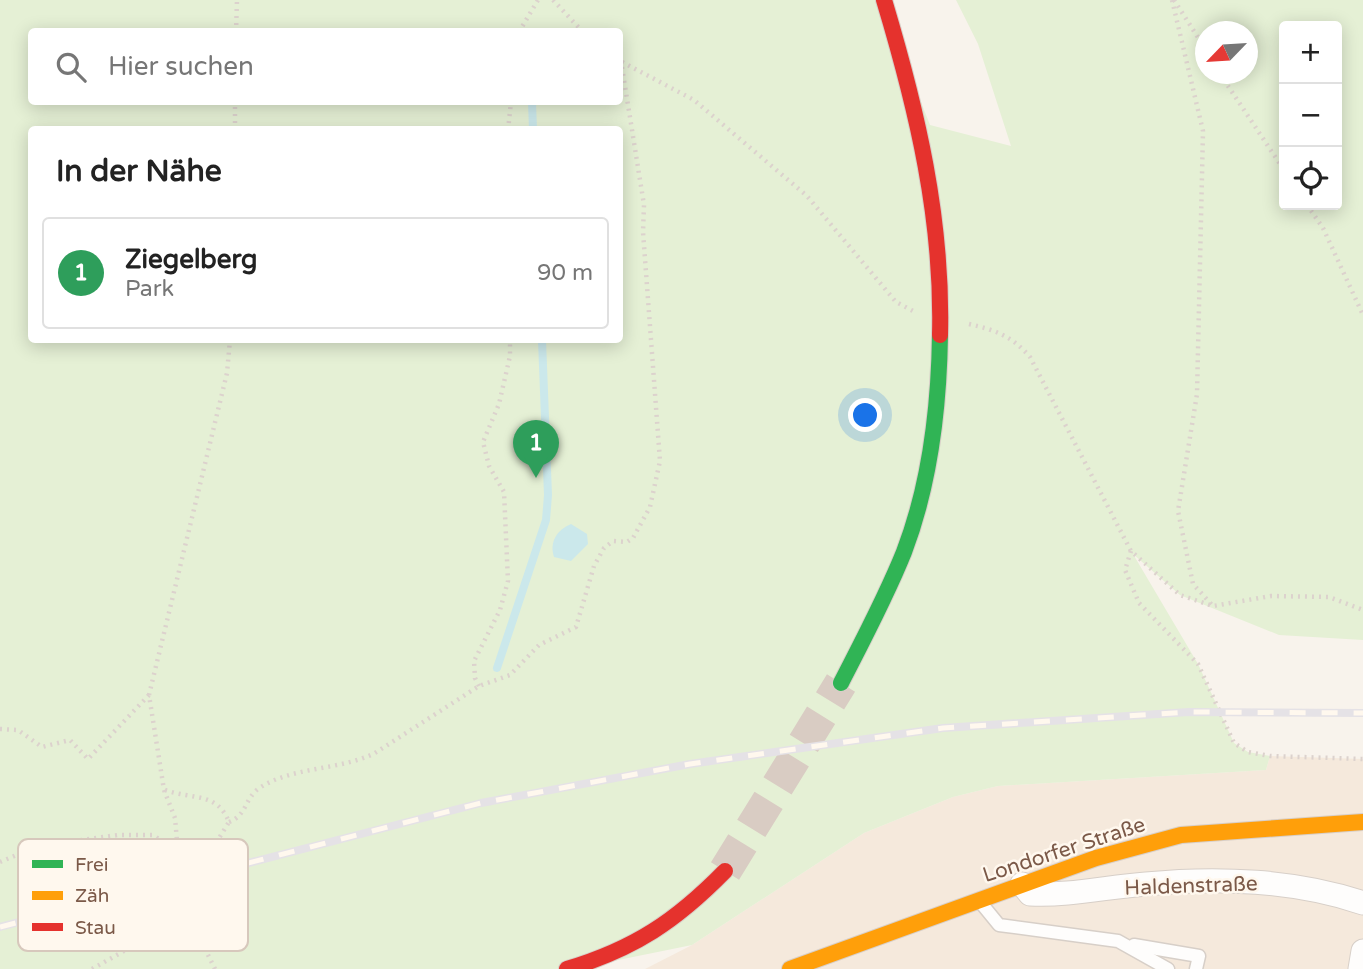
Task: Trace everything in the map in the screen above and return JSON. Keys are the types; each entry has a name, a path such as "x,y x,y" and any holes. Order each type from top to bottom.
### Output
{"street":[{"path":"841,683 894,576 919,503 938,386 943,317 937,231 919,122 884,0"},
{"name":"Londorfer Straße","path":"790,969 1096,858 1181,835 1363,822"},
{"path":"566,969 611,957 655,934 686,911 725,871"},
{"name":"Haldenstraße","path":"1022,884 1030,894 1058,895 1148,884 1256,882 1338,894 1363,903"},
{"path":"1360,969 1363,951"}],"lane":[{"path":"979,900 999,925 1199,956 1196,969"},
{"path":"1124,944 1168,969"}],"path":[{"path":"236,28 237,0"},
{"path":"521,28 538,0"},
{"path":"553,0 579,28"},
{"path":"1173,0 1195,33"},
{"path":"1173,0 1203,131 1197,394 1178,511 1193,584 1213,606"},
{"path":"623,63 694,100 807,196 896,302 913,311 999,331 1016,341 1030,357 1131,551 1180,596 1213,606 1271,596 1329,597 1363,610"},
{"path":"218,839 229,822 242,814 257,790 305,772 362,759 479,686 510,674 539,645 576,627 582,614 583,598 604,548 613,541 627,542 633,538 655,493 660,461 643,232 644,205 623,79"},
{"path":"1227,84 1279,162"},
{"path":"235,105 235,126"},
{"path":"508,126 511,105"},
{"path":"1310,210 1323,228 1363,315"},
{"path":"177,839 175,818 164,790 149,695 228,373 230,343"},
{"path":"479,686 475,678 474,662 500,610 509,581 504,492 489,466 483,442 499,404 510,356 510,343"},
{"path":"1131,551 1125,570 1139,603 1198,664 1234,743 1248,752 1270,756 1363,760"},
{"path":"0,729 18,730 42,747 70,740 88,759 149,695"},
{"path":"164,790 187,798 215,800 223,807 229,822"},
{"path":"89,839 118,835 153,835 159,839"},
{"path":"0,862 18,854"},
{"path":"92,969 124,951"},
{"path":"206,951 215,969"}],"shaded area":[{"path":"1270,756 1363,759 1363,969 645,969 692,945 864,833 953,797 998,786 1266,770"}],"green space":[{"path":"0,0 881,0 930,125 1011,146 978,44 956,0 1363,0 1363,640 1279,635 1180,595 1133,554 1198,664 1234,743 1248,752 1270,756 1266,770 998,786 953,797 864,833 692,945 574,969 0,969"}],"water":[{"path":"571,524 587,534 588,544 571,561 554,557 555,537"}],"waterway":[{"path":"532,105 533,126"},
{"path":"497,668 546,520 548,495 542,343"}],"tunnel":[{"path":"725,871 841,683"}],"railway":[{"path":"248,863 481,803 690,764 943,728 1189,712 1363,713"},
{"path":"0,927 18,922"}],"traffic: fast":[{"path":"841,683 890,585 913,526 927,472 935,417 940,335"}],"traffic: slow":[{"path":"790,969 1096,858 1181,835 1363,822"}],"traffic: jam":[{"path":"884,0 926,165 937,249 940,335"},
{"path":"567,969 613,952 653,931 689,905 725,871"}],"place":[{"name":"Ziegelberg","path":"536,478"}]}
